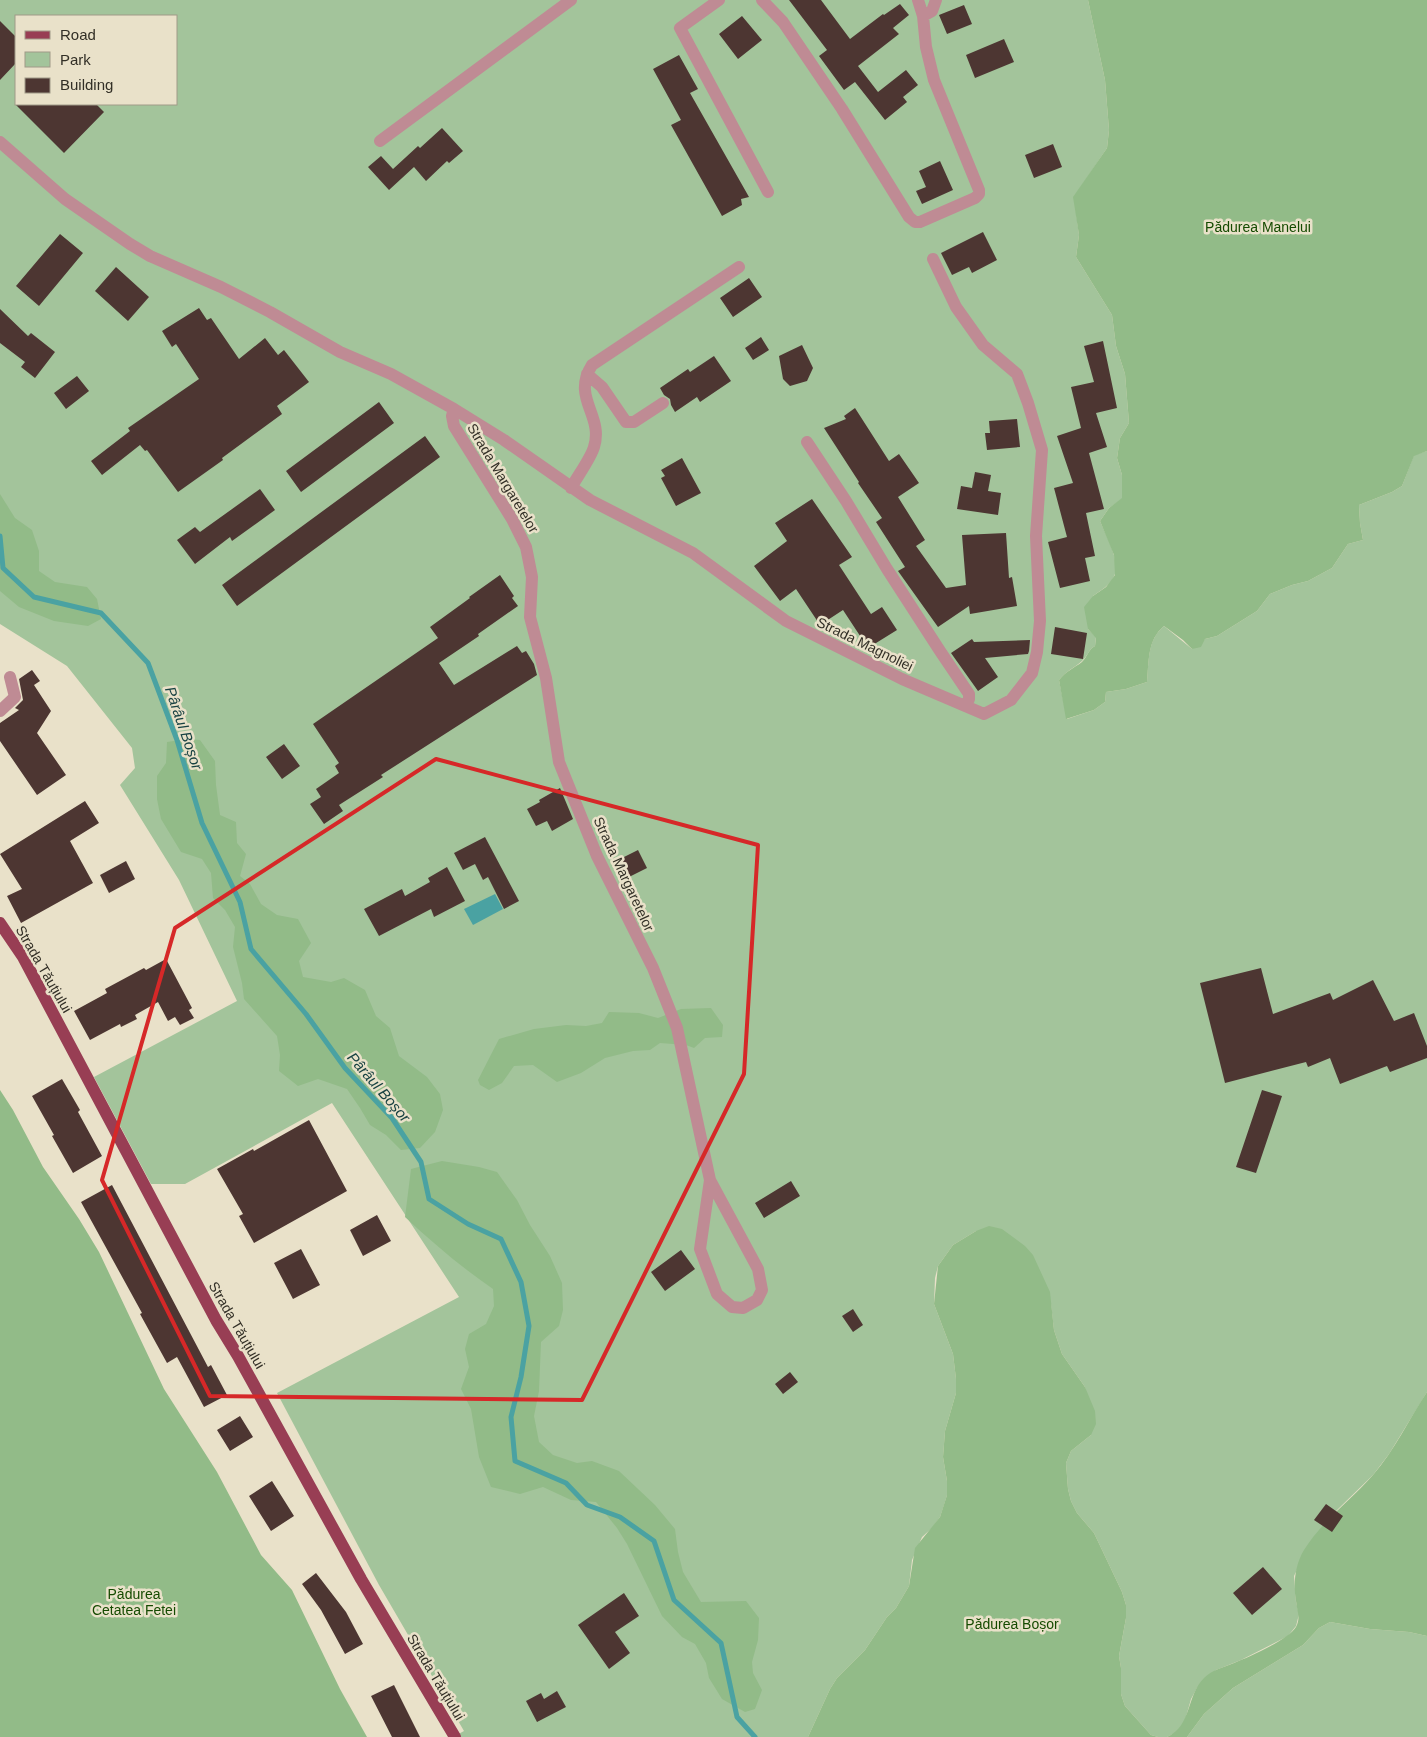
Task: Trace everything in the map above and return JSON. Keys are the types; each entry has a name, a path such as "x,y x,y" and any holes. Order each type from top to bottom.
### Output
{"main road":[{"name":"Strada Tăuțiului","path":"0,923 23,957 212,1312 361,1579 455,1737"}],"street":[{"path":"380,141 571,0"},
{"path":"719,0 680,28 768,192"},
{"path":"762,0 783,22 842,109 909,217 914,222 920,222 975,198 979,194 979,190 934,80 926,47 923,16 918,0"},
{"path":"923,16 932,11 936,0"},
{"path":"0,142 65,199 150,256 221,287 270,312 340,352 391,374 454,409"},
{"name":"Strada Magnoliei","path":"454,409 504,440 570,488 693,553 786,621 902,679 984,714 1011,700 1032,674 1038,652 1040,620 1036,536 1042,450 1017,374 983,345 956,307 933,259"},
{"path":"570,488 594,448 596,428 584,390 587,374 592,365 739,267"},
{"path":"587,374 602,387 626,422 634,422 663,404"},
{"name":"Strada Margaretelor","path":"454,409 452,416 454,426 512,519 526,547 532,577 530,617 546,678 559,762 597,856 653,968 677,1028 710,1180 758,1268 762,1290 757,1300 743,1308 732,1307 717,1294 700,1249 710,1180"},
{"path":"807,442 969,694 966,706"},
{"path":"0,711 15,697 10,677"}],"highlighted area":[{"path":"436,759 758,845 744,1074 582,1400 210,1396 102,1180 175,928"}],"green space":[{"path":"0,0 1088,0 1105,80 1109,130 1107,148 1074,197 1079,235 1076,257 1112,315 1116,346 1125,374 1129,423 1120,438 1117,458 1122,475 1122,499 1109,508 1100,521 1114,554 1115,574 1109,584 1093,596 1088,629 1096,637 1095,646 1082,661 1059,680 1067,719 1094,710 1105,702 1106,692 1126,689 1147,682 1152,644 1158,632 1164,626 1192,649 1205,639 1217,636 1257,611 1270,594 1308,581 1332,568 1348,544 1363,540 1359,505 1402,486 1414,455 1427,451 1427,1392 1389,1454 1373,1475 1336,1511 1311,1541 1294,1576 1299,1614 1296,1626 1288,1636 1241,1660 1216,1670 1197,1688 1191,1699 1184,1724 1175,1733 1167,1737 1151,1735 1125,1706 1121,1694 1119,1656 1126,1618 1126,1605 1122,1592 1094,1533 1077,1513 1068,1489 1066,1463 1071,1451 1091,1435 1085,1387 1062,1354 1054,1330 1051,1304 976,1231 953,1245 938,1266 935,1278 934,1304 953,1354 956,1379 956,1393 945,1431 943,1457 947,1495 944,1505 940,1517 922,1537 912,1560 909,1586 896,1608 887,1617 865,1650 837,1678 808,1737 453,1737 464,1731 379,1585 277,1393 459,1297 332,1103 185,1184 151,1184 94,1077 237,1001 179,880 120,785 135,768 132,748 67,666 0,624"},
{"name":"Pădurea Manelui","path":"1088,0 1427,0 1427,451 1414,456 1402,486 1359,505 1363,540 1348,544 1332,568 1308,581 1270,594 1257,611 1217,636 1205,639 1201,647 1192,649 1164,626 1154,638 1149,659 1147,682 1126,689 1106,692 1105,702 1094,710 1066,719 1059,680 1082,662 1095,646 1096,638 1088,629 1084,607 1093,596 1106,587 1115,575 1114,555 1100,521 1109,508 1122,498 1122,475 1117,458 1120,438 1129,423 1125,374 1116,346 1112,315 1076,257 1079,235 1073,197 1107,148 1109,130 1105,80"},
{"path":"0,494 15,518 32,530 39,551 39,571 55,582 87,587 97,599 101,619 88,626 54,621 19,607 0,591"},
{"path":"187,739 200,740 215,761 220,815 236,822 237,843 246,854 240,876 250,884 261,904 277,915 298,919 311,943 299,961 303,977 331,982 344,978 365,990 376,1016 390,1028 399,1056 427,1077 440,1094 443,1110 435,1132 420,1148 401,1150 386,1135 370,1125 347,1089 318,1079 298,1086 279,1071 280,1055 277,1036 244,999 233,947 235,927 225,910 213,898 211,873 202,859 181,852 161,819 157,799 157,776 166,763 167,742"},
{"path":"711,1008 723,1025 722,1037 705,1038 694,1048 686,1045 660,1043 650,1050 633,1051 605,1058 581,1073 557,1082 533,1065 514,1066 502,1083 489,1090 480,1085 478,1080 499,1039 534,1029 566,1025 586,1026 602,1023 609,1012 639,1013 658,1018 681,1009"},
{"name":"Pădurea Cetatea Fetei","path":"0,1090 13,1110 43,1167 99,1252 164,1389 217,1472 261,1555 292,1590 340,1689 367,1737 0,1737"},
{"path":"442,1161 497,1172 517,1200 550,1256 562,1283 563,1310 559,1326 541,1342 539,1391 534,1416 539,1442 553,1455 577,1463 592,1461 619,1471 655,1505 675,1529 683,1572 701,1602 746,1601 759,1618 758,1640 752,1662 753,1673 762,1690 755,1709 745,1712 722,1699 709,1678 706,1663 695,1644 682,1637 662,1616 627,1544 596,1502 571,1500 543,1487 520,1494 491,1487 479,1457 471,1409 461,1389 469,1367 465,1349 469,1334 486,1324 494,1306 493,1289 405,1217 411,1169"},
{"name":"Pădurea Boșor","path":"989,1226 1002,1229 1025,1246 1033,1255 1050,1292 1054,1330 1062,1354 1085,1387 1095,1411 1096,1424 1091,1435 1071,1451 1066,1463 1068,1489 1077,1513 1094,1533 1122,1592 1126,1605 1126,1618 1119,1656 1121,1694 1125,1706 1151,1735 1158,1737 808,1737 837,1678 865,1650 887,1617 896,1608 909,1586 915,1548 940,1517 947,1495 943,1457 945,1431 956,1393 956,1379 953,1354 934,1304 938,1266 953,1245 976,1231"},
{"path":"1427,1392 1427,1636 1330,1622 1319,1628 1303,1645 1233,1688 1204,1714 1187,1737 1167,1737 1181,1726 1198,1685 1207,1675 1268,1648 1292,1632 1296,1627 1298,1617 1295,1581 1304,1550 1319,1530 1381,1465"},
{"path":"1330,1622 1427,1636 1427,1737 1187,1737 1204,1714 1233,1688 1303,1645 1319,1628"}],"water":[{"path":"495,894 503,909 473,925 464,909"}],"building":[{"path":"789,0 821,0 850,39 883,14 900,4 909,15 893,28 899,34 858,66 878,92 906,70 918,85 903,97 907,102 885,120 855,82 844,90 819,56 827,50"},
{"path":"964,5 972,24 947,34 939,15"},
{"path":"742,16 762,40 738,59 719,34"},
{"path":"0,21 15,36 15,64 0,80"},
{"path":"1004,39 1014,62 975,78 966,55"},
{"path":"679,55 698,89 690,93 749,197 741,199 742,205 722,216 671,125 681,120 653,69"},
{"path":"16,105 97,105 104,112 64,153"},
{"path":"442,128 463,151 449,163 447,161 426,181 414,167 389,190 368,167 381,156 393,169 418,146 420,148"},
{"path":"1053,144 1062,167 1034,178 1025,155"},
{"path":"940,161 953,190 922,204 916,191 926,187 919,171"},
{"path":"983,232 997,260 972,273 969,267 952,275 941,253"},
{"path":"60,234 83,253 39,306 16,286"},
{"path":"116,267 149,297 128,321 95,291"},
{"path":"749,278 762,297 733,317 720,298"},
{"path":"199,308 207,320 211,318 239,359 265,338 278,355 284,350 309,382 277,406 282,414 178,492 147,450 145,451 140,445 102,475 91,461 130,431 128,428 199,379 176,344 172,347 162,331"},
{"path":"0,309 28,336 31,333 55,352 35,378 21,367 25,362 0,343"},
{"path":"761,337 769,350 753,360 745,348"},
{"path":"1103,341 1117,408 1096,413 1107,447 1089,453 1104,509 1086,513 1095,556 1085,558 1090,581 1060,588 1048,542 1067,537 1054,488 1073,483 1057,436 1081,428 1071,387 1094,382 1084,346"},
{"path":"802,345 813,368 807,381 790,386 783,379 779,356"},
{"path":"714,356 731,381 700,402 697,397 675,412 670,399 664,395 660,388 688,369 690,372"},
{"path":"77,376 89,391 66,409 54,393"},
{"path":"379,402 394,423 301,492 286,471"},
{"path":"855,408 889,461 899,454 919,483 898,497 925,540 916,546 946,588 966,585 962,535 1006,533 1009,578 1012,577 1017,606 970,614 969,606 938,627 898,571 905,567 876,522 882,518 824,428 846,419 844,416"},
{"path":"1017,419 1020,447 987,450 985,433 990,433 989,421"},
{"path":"425,436 440,457 237,606 222,585"},
{"path":"682,458 701,493 676,506 661,478 665,476 661,470"},
{"path":"975,472 991,475 988,491 1001,493 998,515 957,509 961,486 972,488"},
{"path":"260,489 275,510 232,541 230,537 195,564 177,540 195,527 200,532"},
{"path":"812,499 852,557 839,565 871,614 882,607 897,630 868,648 843,610 820,625 796,589 780,601 754,566 787,541 775,523"},
{"path":"500,575 514,596 512,598 518,606 478,634 479,636 439,663 454,685 517,646 522,653 526,651 534,664 537,675 381,775 383,777 339,805 343,811 324,824 310,804 321,797 316,789 339,773 335,766 339,763 313,724 438,638 430,627"},
{"path":"1055,627 1087,633 1083,659 1051,654"},
{"path":"972,639 974,642 1030,640 1029,651 1028,654 985,658 998,677 978,691 951,653"},
{"path":"32,670 40,681 34,685 51,711 37,733 66,775 37,795 0,741 0,723 19,710 15,708 23,700 19,679"},
{"path":"284,744 300,766 282,779 266,757"},
{"path":"560,788 573,819 552,831 547,821 536,826 527,809"},
{"path":"85,801 99,823 70,841 93,883 21,923 7,896 22,889 0,854"},
{"path":"485,837 519,901 504,909 488,877 483,880 475,864 463,870 454,853"},
{"path":"638,850 647,868 629,877 620,859"},
{"path":"126,861 135,879 109,893 100,875"},
{"path":"447,867 465,901 434,917 431,909 379,936 364,909 402,889 405,896 430,882 428,878"},
{"path":"166,959 192,1008 189,1010 194,1018 180,1025 175,1017 168,1021 158,1002 135,1015 137,1019 121,1027 120,1024 90,1040 74,1011 107,993 105,989 144,968 146,970"},
{"path":"1261,968 1273,1014 1330,993 1333,1000 1373,980 1394,1021 1414,1013 1427,1046 1427,1058 1390,1072 1387,1066 1340,1084 1330,1058 1308,1067 1306,1062 1225,1083 1200,983"},
{"path":"62,1079 80,1110 78,1112 102,1156 73,1173 32,1096"},
{"path":"1262,1090 1282,1096 1256,1173 1236,1167"},
{"path":"309,1120 347,1191 254,1243 239,1216 243,1214 217,1169 253,1149 254,1151"},
{"path":"791,1181 800,1196 764,1218 755,1203"},
{"path":"112,1185 208,1367 211,1365 227,1395 204,1407 177,1357 167,1363 140,1314 142,1313 81,1202"},
{"path":"377,1215 391,1241 363,1256 350,1230"},
{"path":"301,1249 320,1285 293,1299 274,1263"},
{"path":"681,1250 695,1269 665,1291 651,1272"},
{"path":"853,1309 863,1325 853,1332 842,1316"},
{"path":"790,1372 798,1382 783,1394 775,1384"},
{"path":"240,1416 253,1437 230,1451 217,1430"},
{"path":"272,1481 294,1516 271,1531 249,1496"},
{"path":"1326,1504 1343,1516 1332,1532 1314,1520"},
{"path":"1263,1567 1282,1589 1252,1615 1233,1593"},
{"path":"316,1573 346,1612 363,1644 345,1654 321,1610 302,1584"},
{"path":"624,1593 639,1616 615,1632 630,1653 609,1669 578,1625"},
{"path":"394,1685 420,1737 392,1737 371,1696"},
{"path":"557,1691 566,1707 537,1722 526,1701 541,1693 544,1699"}],"waterway":[{"name":"Pârâul Boșor","path":"0,536 3,568 34,597 101,613 148,663 177,740 202,823 240,902 251,949 306,1014 345,1068 392,1118 421,1162 429,1199 468,1224 501,1239 521,1282 529,1326 521,1377 511,1417 515,1461 566,1483 587,1505 620,1517 654,1541 674,1600 721,1643 737,1717 755,1737"}]}
